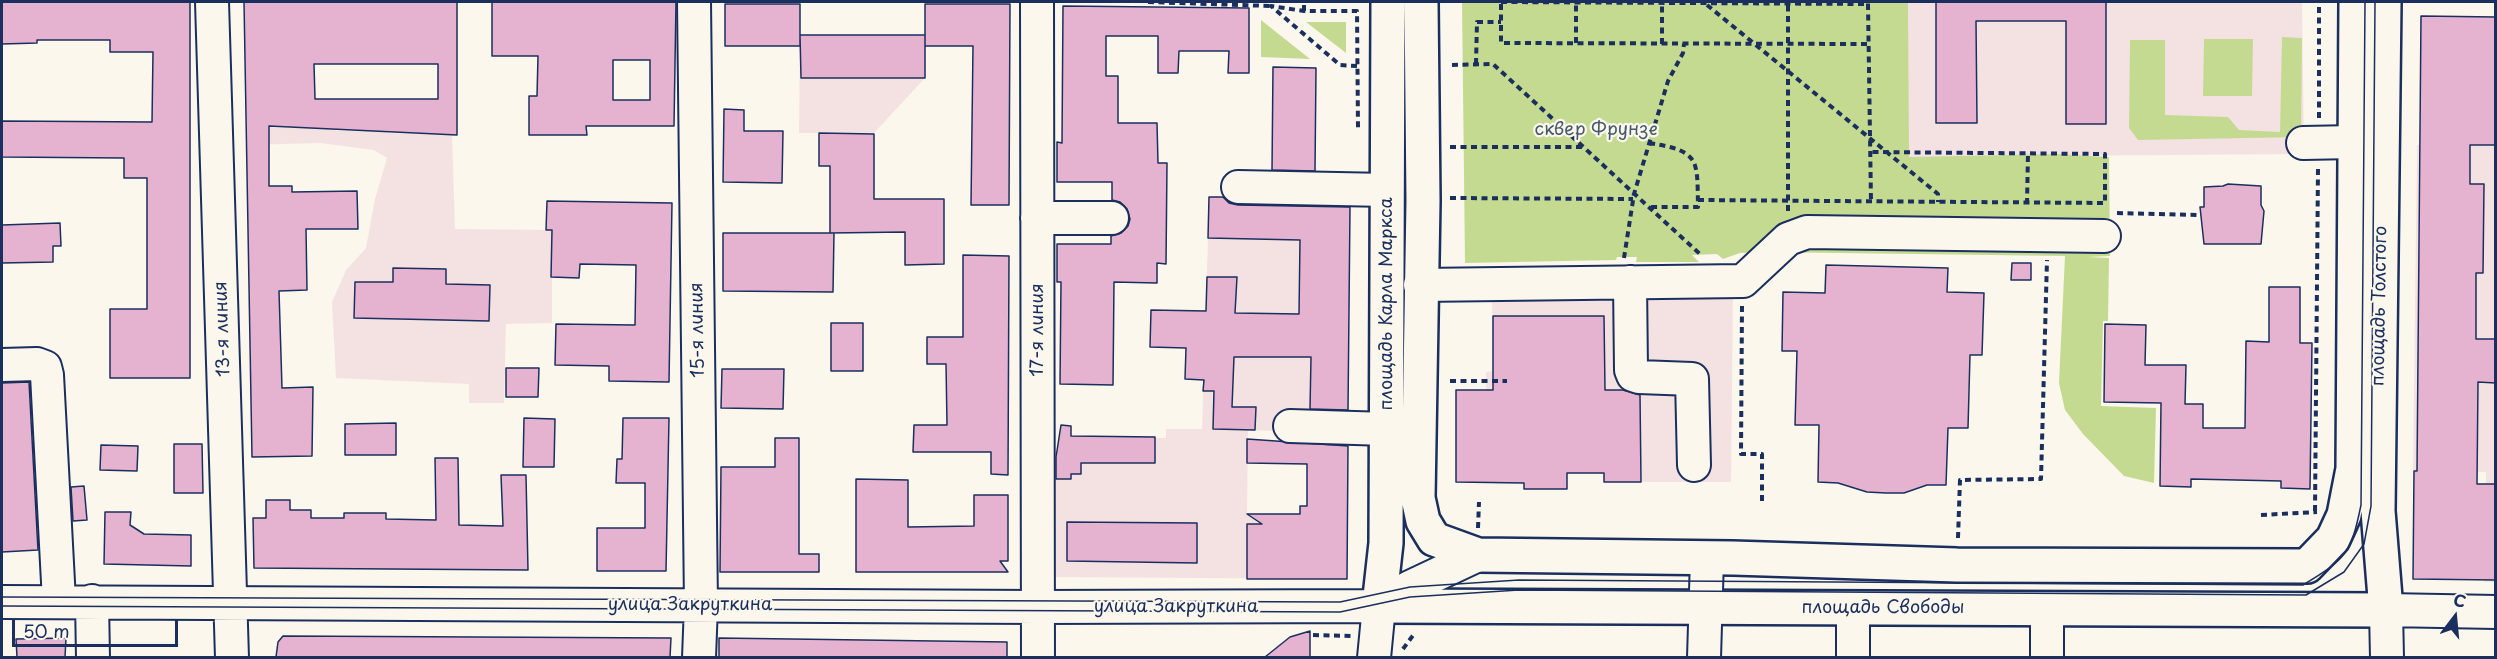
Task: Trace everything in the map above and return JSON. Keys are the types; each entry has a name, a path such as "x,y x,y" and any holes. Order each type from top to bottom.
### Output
{"main road":[{"name":"площадь Карла Маркса","path":"1379,606 1386,543 1388,2"},
{"name":"площадь Карла Маркса","path":"1421,2 1424,190 1420,285 1418,498 1424,521 1434,540 1478,544"},
{"name":"площадь Толстого","path":"2307,566 2334,539 2330,511 2353,469 2356,2"},
{"name":"площадь Толстого","path":"2384,2 2378,511 2386,610"},
{"path":"1478,544 1707,558 1945,565 2307,566 2337,592 2386,610"},
{"name":"площадь Свободы","path":"1379,606 2386,610"}],"street":[{"name":"13-я линия","path":"212,2 232,657"},
{"name":"15-я линия","path":"694,2 701,605 699,657"},
{"name":"17-я линия","path":"1037,2 1038,657"},
{"path":"2311,143 2354,142"},
{"path":"1238,187 1387,190"},
{"path":"1037,218 1112,218"},
{"path":"1420,285 1736,281 1788,239 1807,232 2037,235 2107,224"},
{"path":"1625,283 1633,375 1692,379 1694,465"},
{"path":"2,365 38,364 45,367 47,375 59,601"},
{"path":"1290,426 1387,429"},
{"path":"1374,657 1379,606 1478,544"},
{"path":"1704,657 1707,558"},
{"path":"92,601 93,657"},
{"name":"улица Закруткина","path":"2,602 1038,607 1379,606"},
{"path":"1853,608 1853,657"},
{"path":"2047,609 2047,657"},
{"path":"2387,657 2386,610 2496,612"}],"path":[{"path":"1148,2 1271,6 1304,11 1357,11 1357,53"},
{"path":"1304,2 1304,11"},
{"path":"2261,515 2330,511 2311,143 2319,2"},
{"path":"1868,44 1501,44 1501,3 1868,3 1871,233"},
{"path":"1576,3 1576,43"},
{"path":"1662,3 1662,44"},
{"path":"1788,3 1788,239"},
{"path":"1707,4 1938,194 1938,202"},
{"path":"1271,6 1340,65 1356,66"},
{"path":"1476,64 1477,22 1501,22"},
{"path":"1625,283 1634,196 1668,81 1683,53 1684,44"},
{"path":"1452,64 1493,64 1634,196 1736,281 1741,454 1762,454 1762,503"},
{"path":"1649,207 1698,207 1698,166 1687,153 1672,146 1650,143"},
{"path":"1450,147 1583,147"},
{"path":"1698,200 2105,203 2105,154 1870,152"},
{"path":"1958,538 1960,480 2041,479 2037,235 2027,203 2028,153"},
{"path":"1450,198 1634,196"},
{"path":"2107,224 2200,215"},
{"path":"1450,381 1507,381"},
{"path":"1478,544 1479,502"},
{"path":"1398,657 1412,634 1423,634"}],"shaded area":[{"path":"1908,2 2302,2 2304,154 1908,157"},
{"path":"800,35 925,35 925,78 874,133 799,133"},
{"path":"247,127 335,128 336,131 452,135 455,229 552,230 552,323 506,324 504,403 469,403 469,384 336,378 332,302 346,270 366,248 375,199 387,158 374,150 320,143 247,145"},
{"path":"2417,145 2495,146 2495,582 2484,582 2486,472 2413,471"},
{"path":"1269,197 1350,198 1348,434 1248,430 1247,514 1347,515 1347,579 1051,577 1052,479 1071,479 1071,474 1081,463 1154,463 1155,438 1166,438 1166,429 1202,429 1208,238 1267,239"},
{"path":"1733,295 1731,482 1604,482 1603,473 1567,473 1567,489 1524,489 1524,473 1492,482 1456,482 1456,390 1486,390 1486,372 1493,371 1492,298"}],"green space":[{"name":"сквер Фрунзе","path":"1462,2 1908,2 1909,157 2058,154 2109,157 2110,256 2088,257 2109,258 2108,321 2103,321 2101,406 2156,408 2154,483 2124,476 2083,434 2065,410 2059,383 2065,256 1763,252 1740,253 1723,259 1717,254 1692,255 1699,262 1636,262 1637,257 1617,257 1616,260 1465,263"},
{"path":"1261,20 1310,59 1261,57"},
{"path":"1306,22 1346,22 1346,53"},
{"path":"2282,37 2302,38 2301,137 2138,140 2129,128 2130,40 2165,40 2165,115 2228,117 2239,130 2280,132"},
{"path":"2204,39 2253,39 2252,96 2203,96"}],"building":[{"path":"2,2 190,2 190,378 110,378 110,309 147,309 147,178 124,178 124,158 2,157 2,121 152,122 153,52 110,52 110,40 37,40 37,43 2,44"},
{"path":"244,2 457,2 457,135 269,126 269,186 292,186 292,192 357,191 358,229 306,229 307,290 279,291 282,388 313,387 312,456 252,457","holes":["314,64 438,64 438,99 315,99"]},
{"path":"492,2 676,2 674,126 586,126 587,135 529,135 529,96 537,96 538,56 492,56","holes":["613,60 650,60 650,100 613,100"]},
{"path":"1936,2 2106,2 2106,124 2066,124 2066,21 1976,21 1977,123 1936,123"},
{"path":"725,4 800,4 800,46 725,46"},
{"path":"925,4 1010,4 1009,205 971,205 973,46 925,46"},
{"path":"1063,6 1249,8 1249,73 1228,73 1229,51 1179,51 1178,73 1158,73 1158,36 1106,36 1106,76 1118,76 1118,123 1157,123 1158,163 1167,163 1166,264 1157,263 1157,283 1114,282 1113,385 1060,384 1061,282 1057,282 1057,244 1111,244 1111,236 1121,233 1128,226 1130,219 1127,209 1120,202 1112,200 1112,182 1057,182 1057,142 1062,143"},
{"path":"2421,16 2496,17 2496,145 2470,145 2470,184 2484,184 2483,273 2476,273 2476,339 2496,339 2496,383 2478,382 2477,484 2496,484 2496,580 2413,579 2414,471 2417,471"},
{"path":"800,35 925,35 925,78 801,78"},
{"path":"1273,67 1316,68 1315,171 1272,170"},
{"path":"724,109 744,110 744,131 783,131 782,183 723,182"},
{"path":"819,133 874,134 874,199 944,199 944,264 905,265 905,232 830,233 830,166 819,166"},
{"path":"2228,184 2261,186 2261,205 2264,211 2261,244 2204,244 2200,207 2204,207 2204,187"},
{"path":"1209,197 1223,197 1229,203 1238,205 1350,207 1348,410 1310,409 1311,357 1234,357 1232,407 1256,407 1255,430 1213,429 1214,391 1203,391 1204,380 1185,379 1186,348 1150,347 1151,310 1206,311 1207,277 1237,277 1235,313 1299,314 1300,240 1208,238"},
{"path":"547,201 672,203 669,382 609,381 609,366 555,365 556,324 635,325 636,265 580,264 579,278 551,277 552,230 546,230"},
{"path":"60,223 61,246 53,246 53,262 2,263 2,225"},
{"path":"723,233 834,233 833,292 723,291"},
{"path":"963,255 1009,256 1008,475 991,474 991,452 913,452 914,425 947,425 946,364 927,364 927,337 963,337"},
{"path":"2012,263 2031,263 2031,280 2011,280"},
{"path":"1826,265 1948,268 1947,292 1984,293 1982,355 1970,355 1968,428 1948,428 1946,485 1927,485 1904,493 1886,493 1867,492 1838,483 1818,482 1819,425 1795,425 1797,351 1782,351 1783,292 1825,293"},
{"path":"393,268 446,269 446,284 490,285 489,321 354,318 355,282 393,282"},
{"path":"2269,287 2300,287 2300,343 2312,343 2310,489 2281,488 2281,481 2191,479 2191,487 2160,486 2161,403 2104,402 2105,324 2146,325 2145,365 2186,365 2185,404 2203,404 2203,428 2245,428 2246,341 2269,342"},
{"path":"1493,316 1604,316 1605,390 1623,390 1640,395 1641,482 1604,482 1604,473 1567,473 1567,489 1524,489 1524,483 1456,482 1456,390 1493,390"},
{"path":"831,323 863,323 863,371 831,371"},
{"path":"506,368 539,368 538,397 506,397"},
{"path":"722,369 784,369 783,409 721,408"},
{"path":"29,382 38,550 2,552 2,383"},
{"path":"524,418 555,419 554,467 523,467"},
{"path":"623,418 669,418 666,571 597,571 597,528 645,528 645,483 616,483 617,459 622,459"},
{"path":"396,423 396,455 345,455 345,424"},
{"path":"1061,425 1071,426 1071,436 1155,437 1155,463 1081,463 1081,474 1071,474 1071,479 1056,479 1056,457"},
{"path":"775,438 799,438 799,554 819,554 819,572 720,572 721,467 775,467"},
{"path":"1247,439 1348,446 1347,579 1247,579 1247,524 1262,524 1247,514 1300,514 1300,506 1307,506 1307,464 1247,463"},
{"path":"174,444 202,444 203,493 174,493"},
{"path":"101,445 138,446 137,471 100,470"},
{"path":"435,458 458,458 459,525 503,526 501,475 526,475 528,570 254,568 253,518 266,518 266,500 290,500 290,510 311,510 311,518 344,518 344,513 386,513 386,519 436,520"},
{"path":"856,479 908,480 908,527 974,526 974,495 1008,495 1008,561 1000,561 1008,572 856,572"},
{"path":"84,486 87,520 73,521 71,487"},
{"path":"105,512 131,512 130,525 144,534 191,535 191,566 104,564"},
{"path":"1067,522 1197,523 1197,563 1067,561"},
{"path":"1310,631 1310,657 1265,657 1290,637"},
{"path":"283,636 671,638 670,657 276,657 278,642"},
{"path":"66,638 65,657 17,657 16,639"},
{"path":"719,638 1007,642 1007,657 719,657"}],"tram line":[{"path":"2,597 1340,602 1410,587 1519,580 2303,585 2329,568 2344,554 2354,535 2361,505 2365,2"},
{"path":"2,606 1340,612 1410,597 1519,590 2306,595 2344,572 2364,544 2371,506 2375,2"}]}
